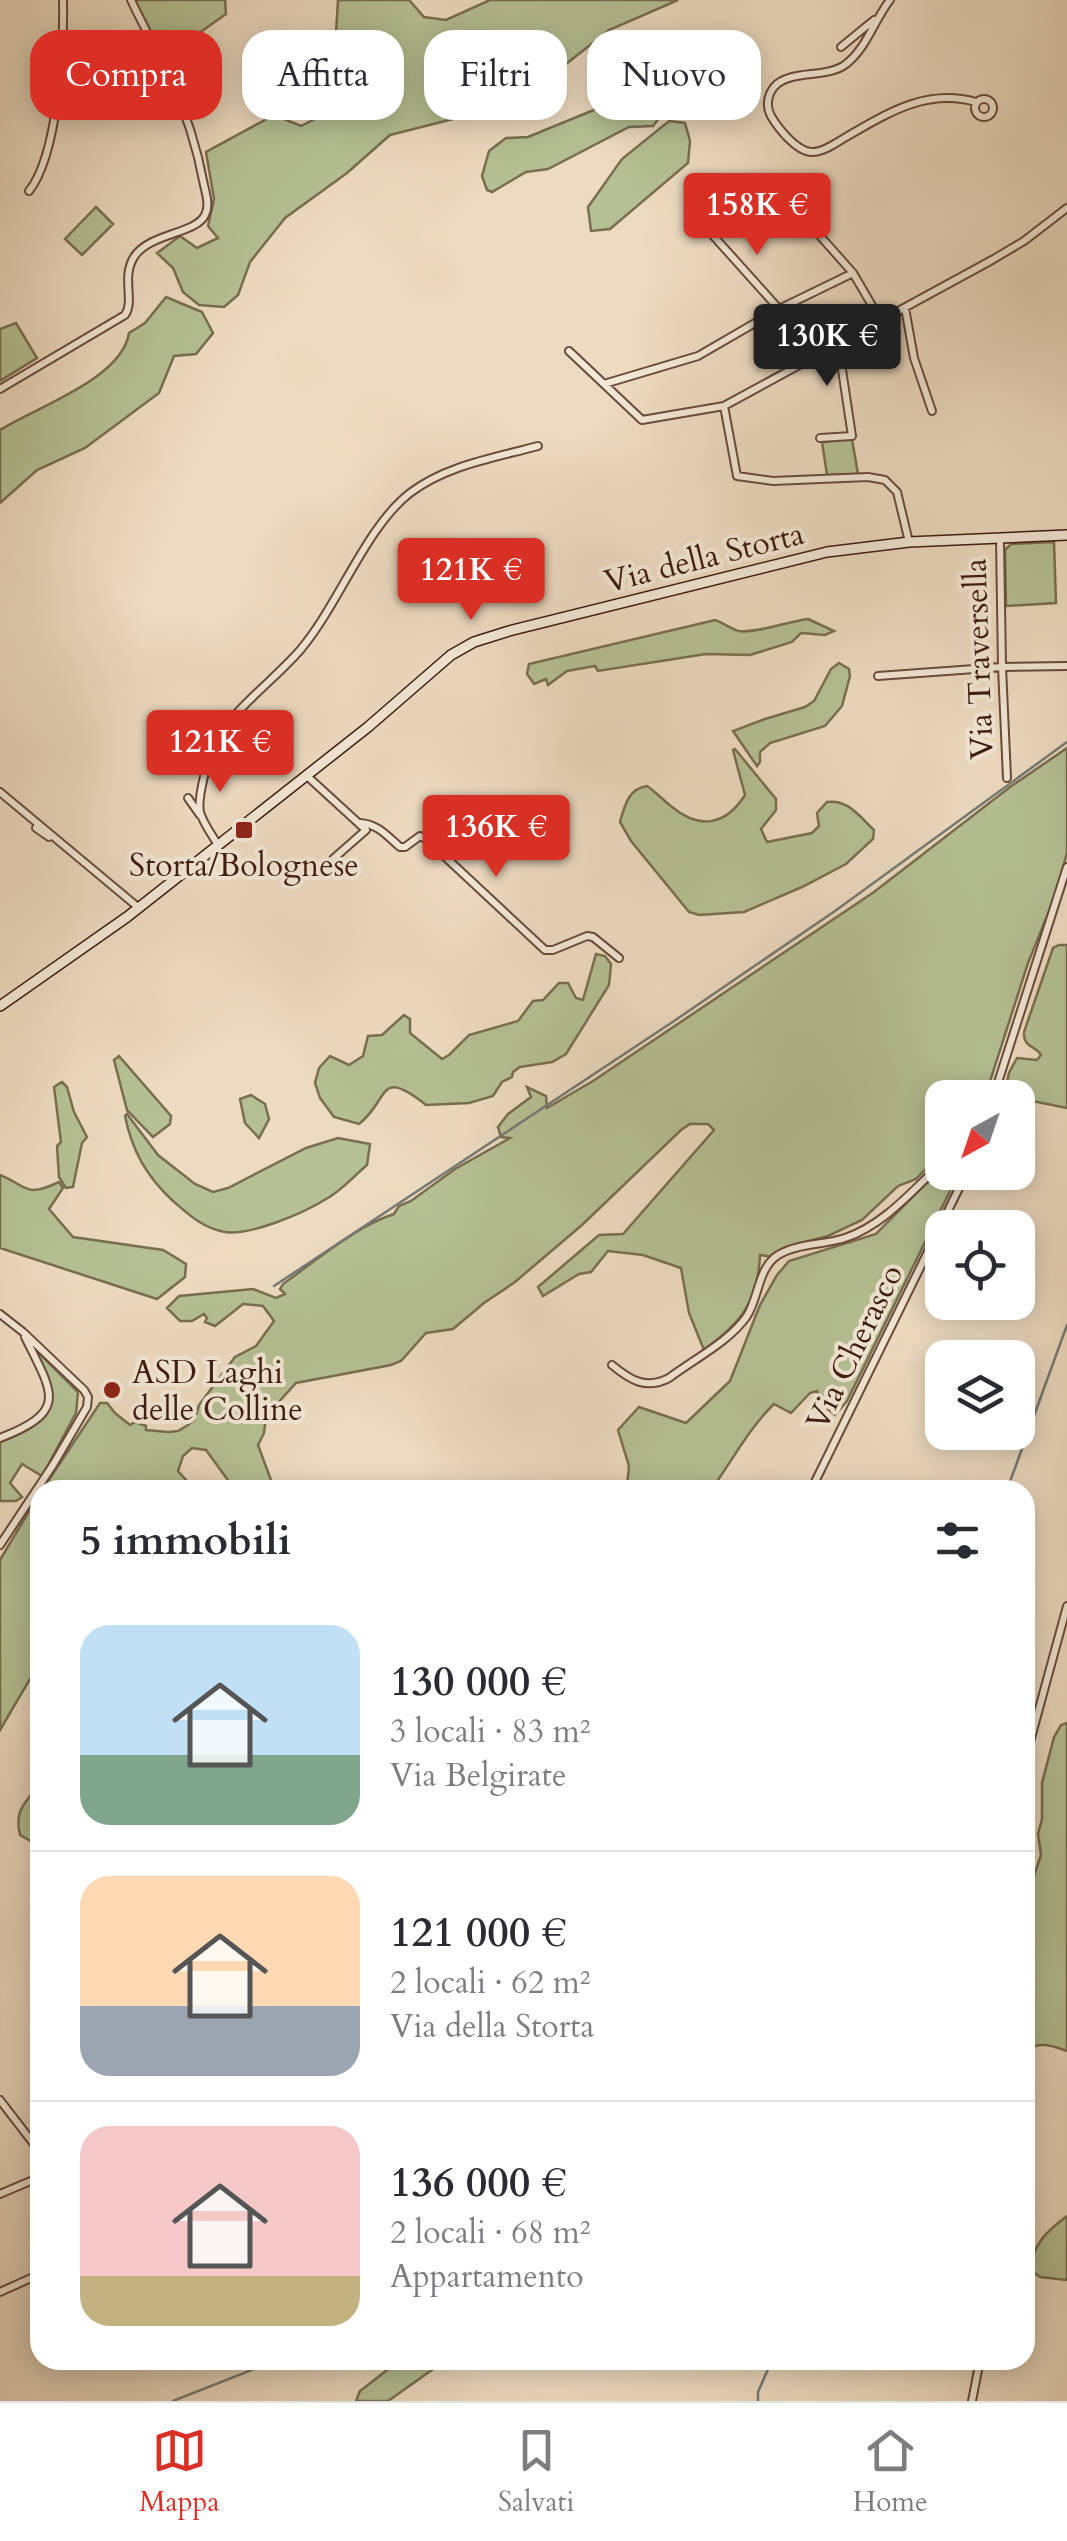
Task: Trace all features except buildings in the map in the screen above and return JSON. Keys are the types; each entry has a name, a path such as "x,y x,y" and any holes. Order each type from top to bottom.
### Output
{"main road":[{"name":"Via della Storta","path":"0,1006 138,908 308,776 451,654 474,642 796,559 859,547 1067,535"}],"street":[{"path":"30,191 41,172 52,131 64,0"},
{"path":"0,389 123,316 128,311 128,274 136,254 148,243 197,224 205,216 200,165 182,106 131,0"},
{"path":"890,0 846,64 785,79 772,90 768,102 771,116 798,146 810,152 822,150 890,112 921,100 945,97 976,102"},
{"path":"841,48 879,16"},
{"path":"569,352 642,420 724,406 1009,250 1067,208"},
{"path":"709,232 779,309"},
{"path":"821,237 853,274 881,321"},
{"path":"604,384 698,356 779,309 853,274"},
{"path":"905,308 914,358 932,411"},
{"path":"820,438 852,436 838,343"},
{"path":"724,406 737,476 773,482 882,479 897,492 909,542"},
{"path":"218,846 200,813 215,744 314,634 377,530 397,505 424,483 454,468 538,446"},
{"name":"Via Traversella","path":"1000,539 1007,778"},
{"path":"878,676 1067,666"},
{"path":"308,776 366,830 333,859"},
{"path":"0,792 138,908"},
{"path":"188,798 204,820"},
{"path":"360,823 372,824 400,847 420,836 426,840 545,950 593,936 619,958"},
{"path":"36,828 67,848"},
{"path":"999,1080 1067,867"},
{"path":"612,1364 640,1383 664,1382 740,1324 750,1311 768,1264 777,1256 866,1230 925,1178"},
{"name":"Via Cherasco","path":"817,1480 958,1190"},
{"path":"0,1314 84,1390 88,1400 43,1480"},
{"path":"0,1438 40,1419 49,1401 46,1381 23,1332"},
{"path":"0,1545 30,1500"},
{"path":"1035,1723 1067,1606"},
{"path":"0,2100 30,2139"},
{"path":"0,2194 30,2180"},
{"path":"0,2292 30,2278"},
{"path":"972,2401 978,2370"}],"green space":[{"path":"134,0 225,0 226,14 203,30 149,30"},
{"path":"338,0 409,0 424,17 446,20 490,0 678,0 609,30 587,30 587,47 567,63 567,30 424,30 424,120 449,120 390,135 347,173 285,218 250,262 238,295 224,307 199,305 183,292 173,268 157,253 180,236 197,248 218,238 208,226 214,199 206,152 265,120 286,120 301,126 313,120 404,120 404,30 336,30"},
{"path":"587,113 587,120 658,120 653,126 629,127 548,169 526,172 492,192 487,190 482,176 489,151 506,138 528,137"},
{"path":"669,121 685,123 690,141 688,163 610,229 591,231 588,207 622,159"},
{"path":"96,207 113,224 82,255 65,239"},
{"path":"166,297 202,312 213,333 196,354 174,356 159,393 85,448 37,470 0,503 0,430 95,378 123,349 129,333 145,323"},
{"path":"16,323 37,358 0,381 0,329"},
{"path":"852,439 858,474 827,475 822,442"},
{"path":"1054,542 1056,603 1006,606 1005,550 1011,544"},
{"path":"808,619 834,631 825,635 801,633 792,642 750,655 706,654 598,671 595,666 567,671 548,685 546,679 534,684 527,674 529,664 715,620 745,631"},
{"path":"839,663 849,669 850,676 842,706 825,726 770,743 760,752 757,766 733,731 805,707 814,701 831,669"},
{"path":"1067,748 1067,853 990,1080 925,1080 925,1170 916,1179 898,1186 862,1220 828,1236 790,1246 773,1257 760,1255 756,1286 745,1310 704,1350 689,1313 681,1268 643,1255 608,1251 591,1272 579,1274 543,1296 538,1287 599,1235 623,1234 714,1130 708,1124 690,1124 582,1225 453,1329 426,1333 401,1361 391,1365 296,1383 266,1416 258,1445 271,1480 228,1480 206,1450 192,1448 183,1456 178,1471 186,1480 49,1480 100,1403 107,1403 130,1425 135,1422 146,1426 146,1430 178,1431 188,1425 235,1357 256,1346 274,1321 263,1306 243,1304 215,1326 205,1322 204,1314 192,1321 180,1321 167,1308 179,1296 253,1289 276,1298 285,1294 280,1289 283,1284 337,1245 394,1214 399,1206 455,1169 510,1138 501,1137 498,1127 531,1097 527,1087 546,1096 547,1108 874,892"},
{"path":"735,749 776,799 776,810 761,829 767,842 812,833 819,826 817,813 827,802 847,806 858,814 874,830 873,839 846,864 802,887 744,912 699,915 689,912 620,822 631,794 647,786 693,819 712,821 730,813 745,795"},
{"path":"1067,945 1067,1108 1035,1102 1035,1080 1007,1080 1017,1058 1037,1060 1041,1055 1027,1044 1024,1032 1053,948"},
{"path":"596,954 605,956 611,964 609,985 566,1054 552,1062 520,1067 493,1096 469,1103 426,1105 399,1088 391,1088 359,1124 334,1117 320,1098 315,1083 319,1068 330,1056 349,1065 363,1056 368,1036 382,1035 404,1015 410,1019 410,1033 442,1059 469,1035 518,1021 533,1001 543,1000 559,983 568,983 576,998 583,1000"},
{"path":"119,1056 171,1116 170,1124 153,1137 127,1110 114,1060"},
{"path":"62,1082 87,1137 82,1143 73,1187 66,1188 59,1177 57,1146 61,1142 54,1087"},
{"path":"251,1095 265,1104 269,1119 259,1138 245,1123 240,1099"},
{"path":"127,1114 158,1155 195,1184 213,1192 306,1148 338,1138 370,1144 367,1165 337,1192 304,1211 262,1227 225,1232 197,1220 156,1183 136,1152"},
{"path":"0,1175 33,1190 59,1182 63,1188 49,1209 73,1237 163,1250 186,1264 185,1277 157,1299 0,1248"},
{"path":"925,1184 925,1190 951,1190 941,1210 925,1210 925,1242 847,1401 835,1415 823,1405 817,1391 791,1413 774,1404 718,1480 628,1480 629,1466 618,1430 639,1407 686,1423 730,1381 760,1305 789,1261 876,1234"},
{"path":"37,1351 78,1392 76,1413 42,1476 22,1464 10,1483 22,1497 0,1501 0,1442 32,1427 48,1409 49,1385"},
{"path":"30,1510 30,1679 0,1730 0,1560"},
{"path":"1067,1723 1067,2051 1035,2046 1035,1873 1041,1855 1038,1834 1042,1783 1061,1725"},
{"path":"30,1797 30,1841 20,1835 18,1819"},
{"path":"1067,2216 1067,2280 1035,2273 1035,2252 1047,2233"},
{"path":"387,2370 432,2370 388,2401 356,2401 360,2391"}],"waterway":[{"path":"274,1286 835,911 1067,742"},
{"path":"1011,1480 1067,1325"},
{"path":"173,2401 252,2370"},
{"path":"758,2401 768,2370"}],"place":[{"name":"Storta/Bolognese","path":"244,830"},
{"name":"ASD Laghi delle Colline","path":"112,1390"}]}
